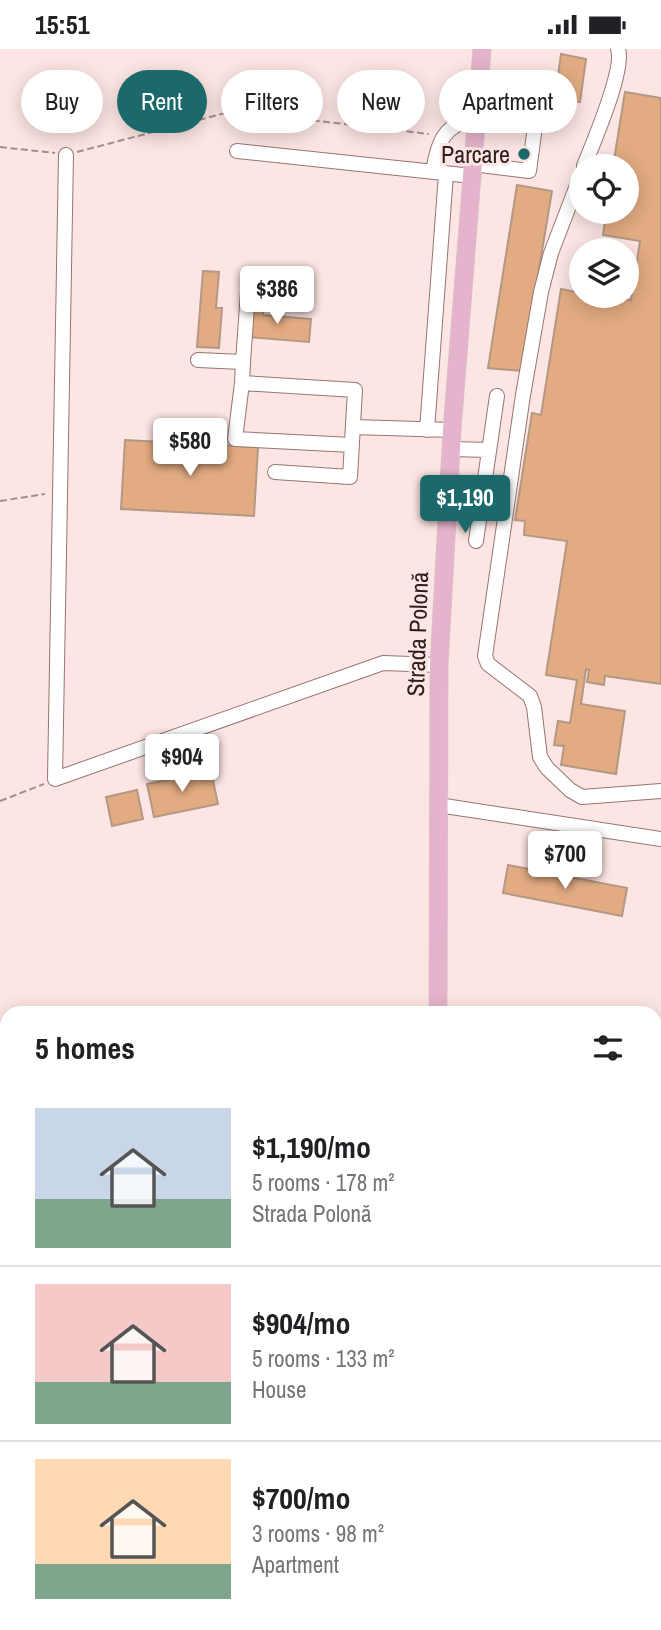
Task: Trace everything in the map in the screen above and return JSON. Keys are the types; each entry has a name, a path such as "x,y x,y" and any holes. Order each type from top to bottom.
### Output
{"main road":[{"name":"Strada Polonă","path":"480,70 482,49"},
{"name":"Strada Polonă","path":"438,1006 439,665 452,431 475,133"}],"lane":[{"path":"588,154 617,78 620,55 618,49"},
{"path":"427,430 439,173 436,152 445,133"},
{"path":"237,151 439,173 472,170 529,171 534,134"},
{"path":"66,155 55,779 383,663 439,665"},
{"path":"569,206 551,253 541,292 523,395 485,656 488,664 530,696 534,707 540,757 547,768 570,790 582,797 661,791"},
{"path":"249,278 242,383 235,439 352,445"},
{"path":"198,359 243,362"},
{"path":"242,383 355,390 350,477 275,472"},
{"path":"476,541 497,396"},
{"path":"353,427 452,431"},
{"path":"451,449 489,450"},
{"path":"438,805 661,839"}],"path":[{"path":"0,147 66,155 233,111 443,135"},
{"path":"0,501 60,491"},
{"path":"0,801 55,779"}],"building":[{"path":"561,54 586,59 580,102 577,102 577,70 559,70"},
{"path":"625,92 661,98 661,684 605,676 604,685 587,682 589,670 586,669 581,704 625,711 616,774 561,765 564,746 554,745 558,721 570,723 577,680 546,675 567,541 524,535 525,521 515,520 532,413 541,415 561,289 569,291 569,308 639,308 639,238 603,235 604,224 639,224 639,154 615,154"},
{"path":"517,185 552,191 522,371 488,368"},
{"path":"203,271 219,272 216,308 222,308 219,348 197,347"},
{"path":"251,302 264,303 263,315 311,319 309,342 248,337"},
{"path":"125,440 258,447 254,516 121,509"},
{"path":"211,771 218,804 154,817 147,784"},
{"path":"137,790 143,819 112,826 106,797"},
{"path":"508,865 627,888 622,916 503,893"}],"place":[{"name":"Parcare","path":"524,154"}]}
